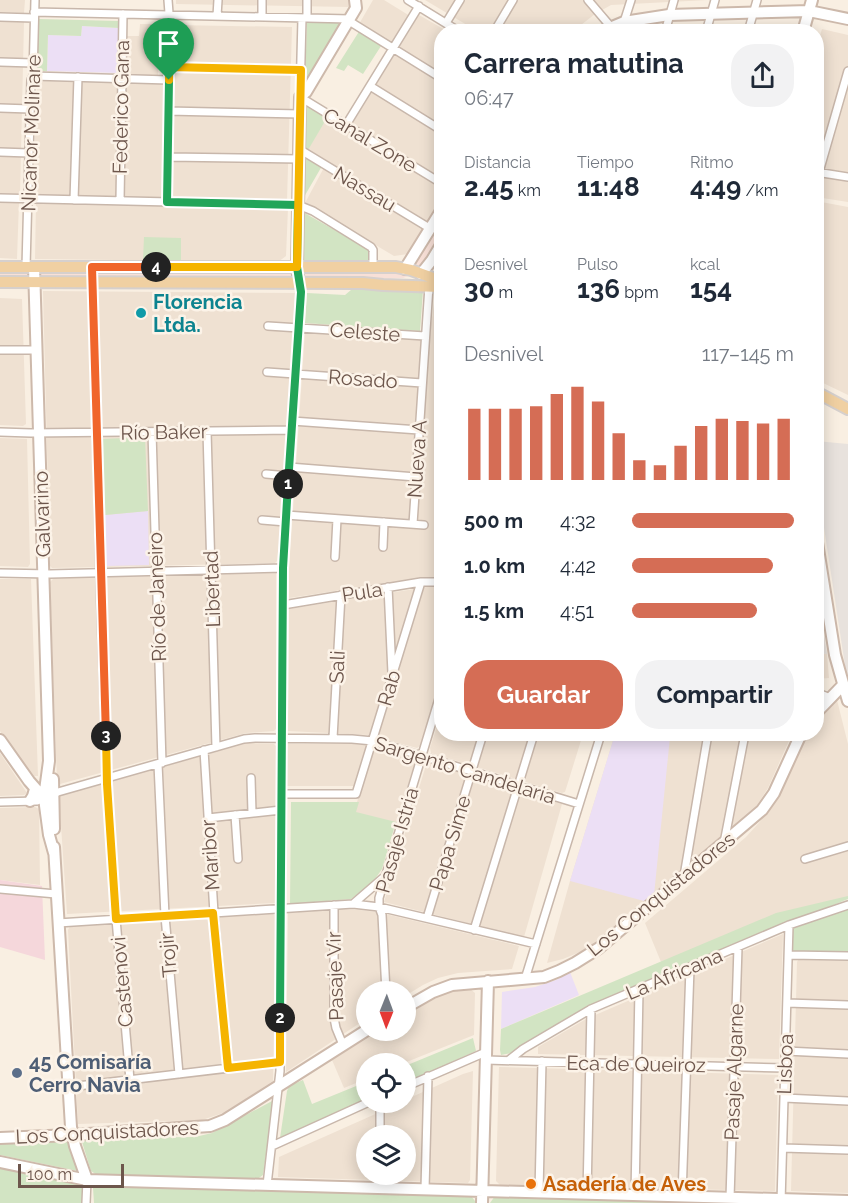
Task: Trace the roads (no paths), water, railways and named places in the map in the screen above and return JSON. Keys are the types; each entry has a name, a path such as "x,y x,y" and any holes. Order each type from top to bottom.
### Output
{"main road":[{"path":"0,267 373,267 405,269 434,279"},
{"path":"166,267 166,283"},
{"path":"366,283 379,280 405,280 421,274"},
{"path":"0,282 366,283 434,286"},
{"path":"824,396 848,409"}],"street":[{"name":"Nicanor Molinare","path":"30,267 28,199 34,0"},
{"path":"167,202 168,0"},
{"path":"217,16 218,0"},
{"path":"262,0 262,17"},
{"path":"267,1185 280,1062 283,568 301,292 297,267 300,97 307,0"},
{"path":"408,0 446,23 460,0"},
{"path":"499,24 513,0"},
{"path":"588,0 608,24"},
{"path":"624,22 631,0"},
{"path":"667,24 674,0"},
{"path":"708,24 715,0"},
{"path":"750,24 757,0"},
{"path":"300,97 306,92 358,3"},
{"path":"346,125 419,6"},
{"path":"619,24 669,15 753,13 810,6 848,19"},
{"path":"805,24 810,6"},
{"path":"0,16 123,14 349,20 434,74"},
{"name":"Federico Gana","path":"120,201 123,14"},
{"path":"0,62 33,63"},
{"path":"169,67 301,70"},
{"path":"824,149 848,71"},
{"path":"33,76 169,80"},
{"path":"74,200 78,77"},
{"path":"370,86 434,126"},
{"name":"Canal Zone","path":"300,97 434,179"},
{"path":"0,108 30,109"},
{"name":"Canal Zone","path":"168,111 300,114"},
{"path":"0,152 29,153"},
{"path":"168,157 299,154"},
{"name":"Nassau","path":"299,154 431,229"},
{"path":"824,173 848,177"},
{"path":"0,198 298,205 313,211 371,247 373,267"},
{"path":"405,269 434,224"},
{"path":"421,274 434,257"},
{"name":"Galvarino","path":"30,267 35,281 43,574 52,770 48,796"},
{"name":"Castenovi","path":"92,267 107,777 130,1080"},
{"name":"Nueva A","path":"413,524 429,286"},
{"name":"Celeste","path":"268,326 426,336"},
{"path":"0,350 37,350"},
{"name":"Rosado","path":"267,372 422,383"},
{"path":"292,421 419,430"},
{"name":"Río Baker","path":"0,432 292,430"},
{"name":"Libertad","path":"207,431 216,747"},
{"name":"Río de Janeiro","path":"152,432 160,763"},
{"path":"289,467 416,477"},
{"path":"266,474 289,476"},
{"path":"335,557 337,519"},
{"path":"262,520 337,519 424,525"},
{"path":"383,547 384,522"},
{"path":"0,573 283,568"},
{"name":"Pula","path":"283,605 420,582 434,582"},
{"name":"Rab","path":"281,794 356,794 420,582"},
{"path":"824,586 835,655 848,699"},
{"path":"388,587 392,678"},
{"name":"Sali","path":"333,738 341,595"},
{"path":"824,704 843,685"},
{"path":"824,695 830,698"},
{"name":"Pasaje Istria","path":"386,981 379,898 434,716"},
{"name":"Sargento Candelaria","path":"0,802 30,801 107,777 249,739 333,738 373,741 579,804"},
{"path":"0,740 32,785 48,796"},
{"name":"Papa Sime","path":"427,918 481,741"},
{"path":"474,930 532,741"},
{"path":"525,979 599,741"},
{"path":"684,876 707,741"},
{"path":"724,843 744,741"},
{"name":"Los Conquistadores","path":"416,1002 452,985 544,977 591,953 766,806 798,741"},
{"name":"Maribor","path":"204,750 213,913 228,1068"},
{"name":"Galvarino","path":"50,760 47,776 49,835 54,853 72,1135 87,1180"},
{"name":"Trojir","path":"160,763 165,916 179,1074"},
{"path":"32,785 47,776"},
{"path":"250,778 252,813"},
{"path":"30,801 33,796 32,785"},
{"path":"208,818 281,810"},
{"path":"235,815 238,859"},
{"path":"805,859 848,846"},
{"path":"353,904 384,876"},
{"path":"0,889 56,894"},
{"name":"Pasaje Vir","path":"334,904 334,1018 337,1033 343,1045"},
{"path":"58,923 353,904 379,907 536,944"},
{"name":"La Africana","path":"509,1060 591,1009 789,926 848,905"},
{"name":"Lisboa","path":"781,1201 789,926"},
{"name":"Pasaje Algarne","path":"730,1198 738,947"},
{"path":"789,955 848,956"},
{"path":"682,1196 690,968"},
{"path":"482,1203 489,981"},
{"path":"635,1195 639,990"},
{"path":"787,1003 848,1005"},
{"path":"587,1194 591,1009"},
{"name":"Los Conquistadores","path":"0,1138 210,1126 225,1120 356,1037"},
{"path":"786,1051 848,1053"},
{"path":"416,1082 486,1056"},
{"name":"Eca de Queiroz","path":"486,1056 509,1060 785,1068"},
{"path":"538,1192 542,1061"},
{"path":"69,1088 280,1062"},
{"path":"425,1189 428,1076"},
{"path":"784,1098 848,1101"},
{"path":"272,1146 356,1108"},
{"path":"783,1148 848,1150"},
{"path":"0,1162 87,1180 682,1196 781,1201 848,1201"},
{"path":"86,1203 87,1180"}],"place":[{"name":"Florencia Ltda.","path":"141,313"},
{"name":"45 Comisaría Cerro Navia","path":"17,1073"},
{"name":"Asadería de Aves","path":"531,1184"}]}
